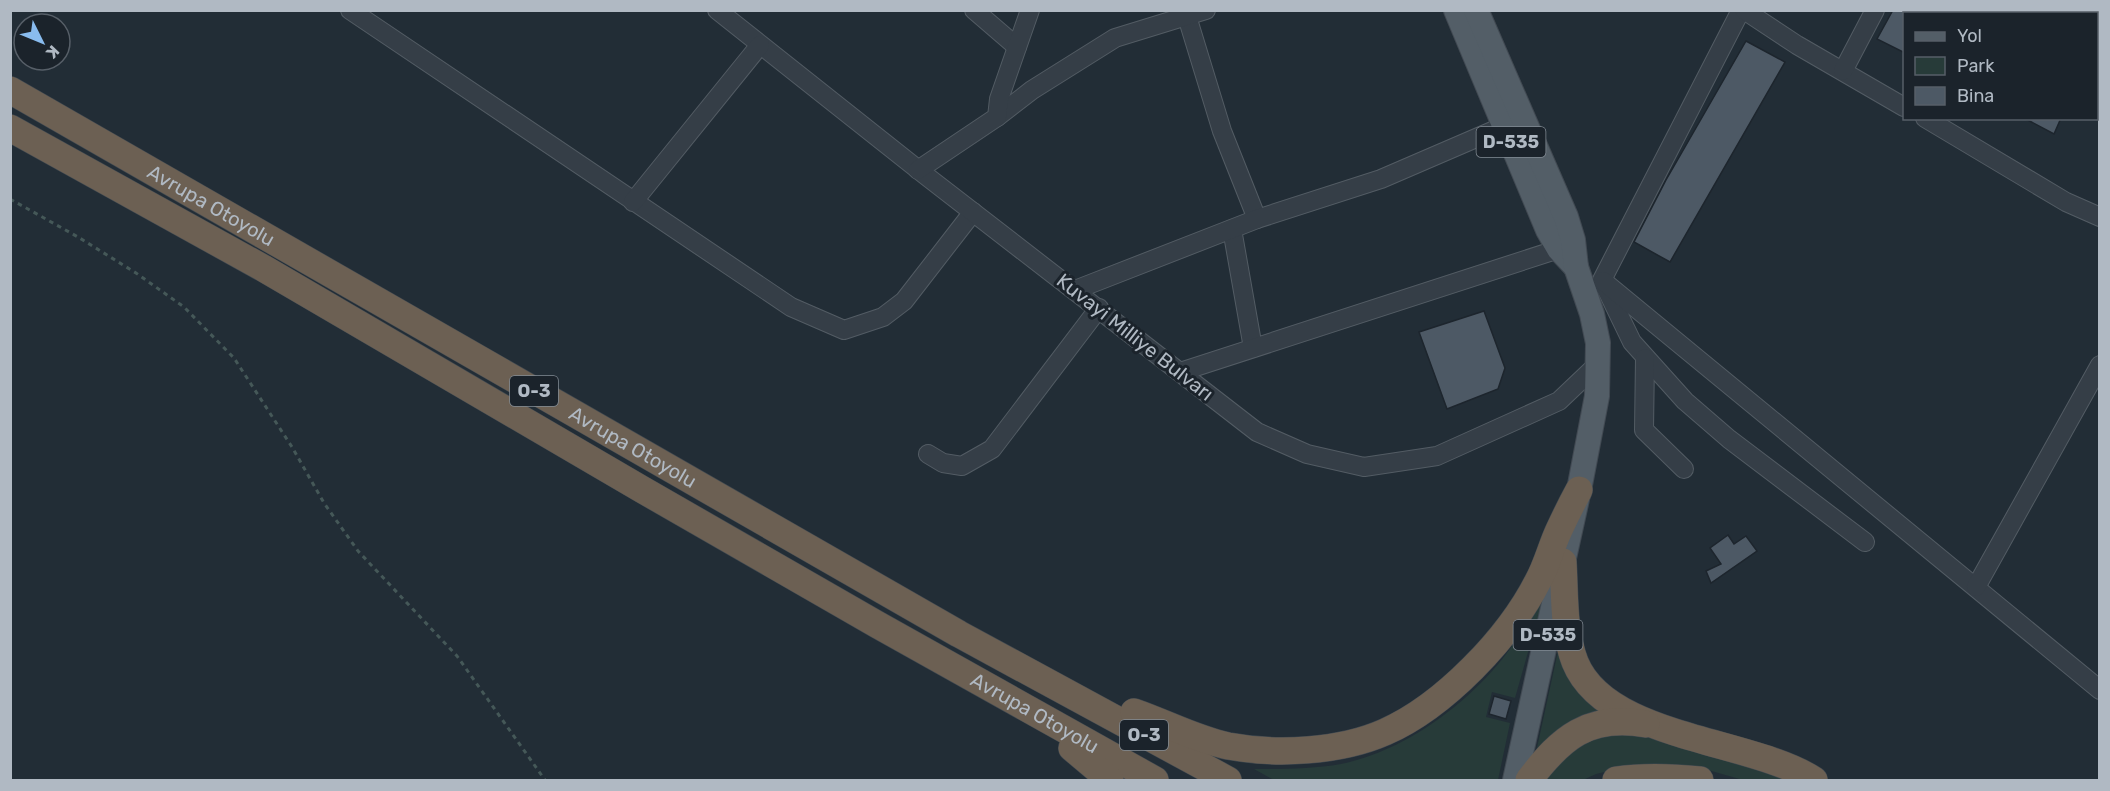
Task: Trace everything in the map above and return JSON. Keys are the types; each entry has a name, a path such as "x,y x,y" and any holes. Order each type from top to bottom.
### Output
{"highway":[{"name":"Avrupa Otoyolu","path":"10,90 560,406 1060,689 1228,780"},
{"name":"Avrupa Otoyolu","path":"10,128 263,268 643,490 1155,780"},
{"path":"1060,689 1122,707 1204,741 1231,746 1298,750 1334,746 1385,732 1442,696 1465,676 1504,633 1538,581 1579,490"},
{"path":"1563,562 1569,640 1580,672 1589,684 1613,704 1634,716 1781,764 1814,780"},
{"path":"1047,720 1068,744 1110,780"},
{"path":"1528,780 1555,749 1578,731 1609,723 1632,722 1659,726"},
{"path":"1617,780 1664,776 1700,780"}],"main road":[{"name":"D-535","path":"1456,10 1548,230 1559,249 1586,274"},
{"name":"D-535","path":"1476,10 1566,217 1586,274 1598,343 1598,396 1515,780"}],"street":[{"path":"350,10 791,307 844,330 883,317 904,300 973,212"},
{"name":"Kuvayi Milliye Bulvarı","path":"717,10 918,170 1257,432 1307,454 1364,467 1437,456 1559,401 1599,363"},
{"path":"974,10 1017,47"},
{"path":"997,117 999,99 1030,10"},
{"path":"918,170 997,117 1032,90 1115,38 1186,14 1206,10"},
{"path":"1586,274 1743,10 1797,45 1903,106"},
{"path":"1843,71 1875,10"},
{"path":"1186,14 1222,131 1257,219"},
{"path":"633,202 760,45"},
{"path":"1928,120 2066,202 2100,217"},
{"path":"1075,290 1257,219 1381,179 1504,126"},
{"path":"1232,229 1254,348"},
{"path":"1180,372 1559,249"},
{"path":"1586,274 1632,342 1685,401 1729,440 1865,542"},
{"path":"1586,274 1976,587 2100,690"},
{"path":"928,454 943,463 962,466 992,449 1099,308"},
{"path":"1645,358 1644,430 1684,469"},
{"path":"1976,587 2100,365"}],"path":[{"path":"10,199 78,237 155,286 184,307 234,358 292,447 324,503 358,551 457,656 545,780"}],"green space":[{"path":"1545,592 1515,698 1492,692 1486,717 1510,723 1498,780 1274,780 1254,769 1308,768 1341,764 1366,757 1415,735 1460,702 1481,683 1518,637"},
{"path":"1560,642 1605,708 1535,757"},
{"path":"1633,731 1798,780 1743,780 1708,770 1669,765 1633,765 1596,774 1583,780 1538,780 1585,739"}],"building":[{"path":"1893,10 1905,10 1903,12 1903,52 1877,39"},
{"path":"1746,41 1785,62 1670,262 1634,242 1666,180"},
{"path":"2028,120 2060,120 2054,134"},
{"path":"1484,311 1505,368 1498,389 1447,409 1419,332"},
{"path":"1728,535 1734,544 1746,536 1757,551 1711,583 1706,571 1721,564 1710,548"},
{"path":"1494,696 1511,701 1506,719 1489,714"}]}
